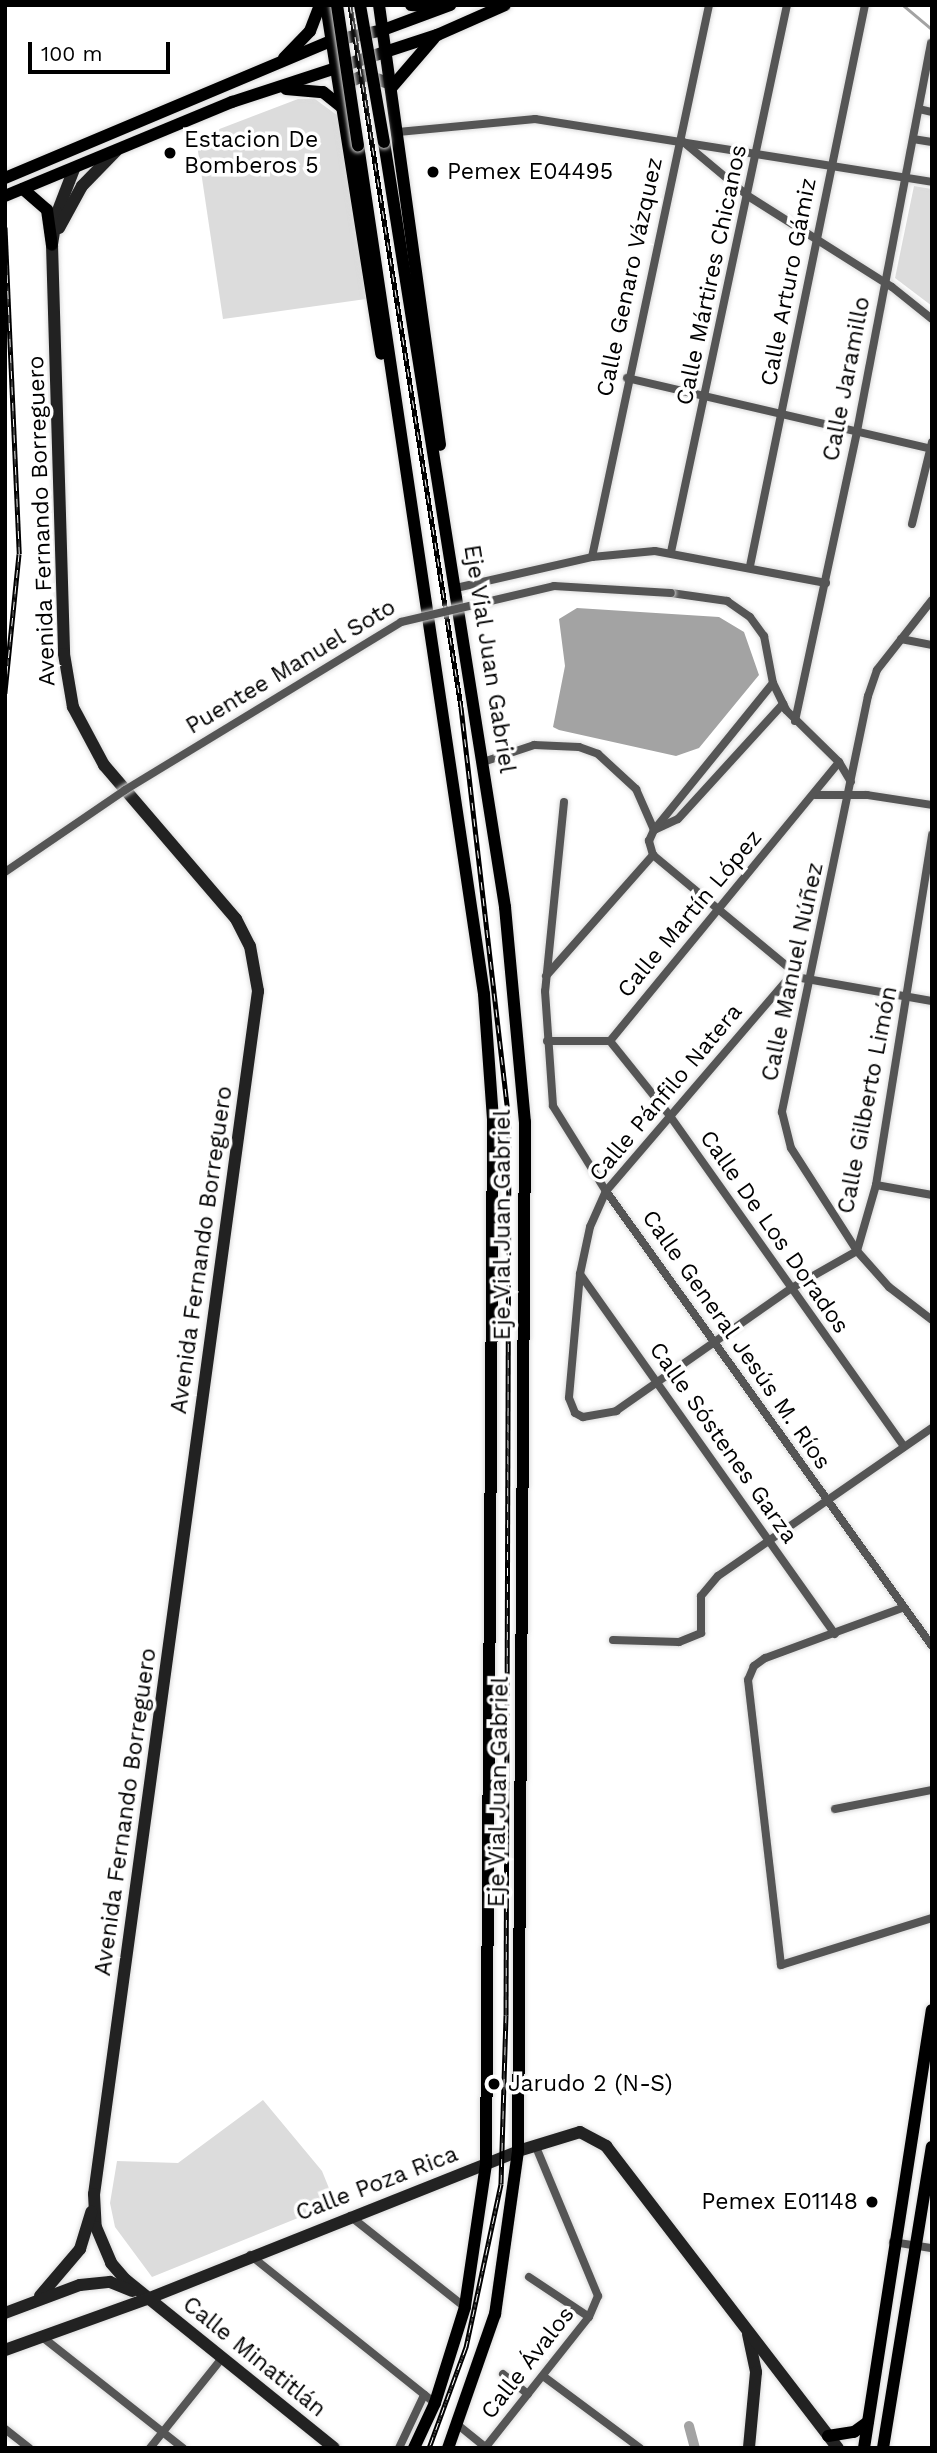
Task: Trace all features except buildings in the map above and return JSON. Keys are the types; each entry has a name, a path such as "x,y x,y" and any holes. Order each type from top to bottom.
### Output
{"main road":[{"path":"272,67 310,31 320,5"},
{"path":"326,5 345,110 390,404 405,447"},
{"name":"Eje Vial Juan Gabriel","path":"337,5 405,447 484,993 493,1119 486,2164 465,2307 435,2403 414,2448"},
{"name":"Eje Vial Juan Gabriel","path":"360,5 484,762 517,1001 525,1122 518,2151 503,2279 458,2425 448,2448"},
{"path":"379,5 438,417 439,480"},
{"path":"411,5 448,6"},
{"path":"5,196 232,103 336,65 437,35 505,5"},
{"path":"5,178 331,41 383,30 448,6"},
{"path":"391,86 411,60 437,35"},
{"path":"340,86 365,75 391,86"},
{"path":"224,85 232,103"},
{"path":"272,90 296,88 323,92 345,110"},
{"path":"150,115 157,132"},
{"path":"52,245 60,203 74,169 97,145 127,125"},
{"path":"52,245 71,202 116,151"},
{"path":"23,189 47,209 52,245"},
{"name":"Avenida Fernando Borreguero","path":"52,245 65,654 73,707 104,765 236,919 250,946 258,991 94,2194 96,2227 103,2249 126,2280 148,2299"},
{"path":"864,2448 893,2242 932,2010"},
{"name":"Calle Poza Rica","path":"5,2350 148,2299 250,2255 534,2145 569,2133 588,2133 600,2140 838,2448"},
{"path":"883,2448 932,2147"},
{"path":"36,2300 57,2281 80,2249 94,2194"},
{"path":"5,2313 36,2300 96,2282 121,2285 148,2299"},
{"name":"Calle Minatitlán","path":"148,2299 334,2448"},
{"path":"746,2327 756,2372 749,2448"},
{"path":"828,2435 854,2432 867,2423"}],"street":[{"name":"Calle Genaro Vázquez","path":"592,557 627,379 709,5"},
{"name":"Calle Mártires Chicanos","path":"671,552 707,398 787,5"},
{"name":"Calle Arturo Gámiz","path":"750,566 865,5"},
{"name":"Calle Jaramillo","path":"795,721 857,431 919,109 928,82 931,43"},
{"path":"919,109 932,112"},
{"path":"398,132 535,119 679,139 932,182"},
{"path":"679,139 748,197 886,283 932,319"},
{"path":"913,139 932,142"},
{"path":"627,379 931,447 912,524"},
{"path":"456,588 592,557 671,552 826,583"},
{"name":"Puentee Manuel Soto","path":"5,872 136,783 401,622 554,586 671,593 727,601 750,617 764,636 774,683 783,704 795,721 839,762 851,782"},
{"name":"Calle Manuel Núñez","path":"932,600 872,682 782,1112 784,1130 857,1251 889,1287 932,1320"},
{"path":"901,639 932,645"},
{"path":"774,683 654,830 649,841 653,855 793,973 811,982 932,1002"},
{"path":"654,830 678,819 783,704"},
{"path":"484,762 534,746 579,747 598,754 636,789 654,830"},
{"name":"Calle Martín López","path":"610,1041 815,795 839,762"},
{"path":"815,795 850,794 932,805"},
{"name":"Calle General Jesús M. Ríos","path":"564,802 546,976 547,1041 553,1106 606,1191 902,1608 932,1646"},
{"name":"Calle Gilberto Limón","path":"857,1251 876,1185 932,834"},
{"path":"546,976 653,855"},
{"name":"Calle Pánfilo Natera","path":"657,1383 604,1416 575,1413 569,1398 580,1274 590,1227 606,1191 793,973"},
{"path":"547,1041 610,1041"},
{"name":"Calle De Los Dorados","path":"610,1041 670,1116 904,1447"},
{"path":"876,1185 932,1195"},
{"path":"657,1383 714,1340 790,1289 857,1251"},
{"name":"Calle Sóstenes Garza","path":"580,1274 835,1634"},
{"path":"613,1640 679,1642 701,1633 701,1595 707,1586 932,1428"},
{"path":"902,1608 754,1666 748,1680 781,1965 932,1918"},
{"path":"835,1809 932,1790"},
{"name":"Calle Ávalos","path":"485,2448 596,2305 596,2289 534,2145"},
{"path":"350,2216 465,2307"},
{"path":"893,2242 932,2248"},
{"path":"250,2255 435,2403"},
{"path":"529,2277 589,2316"},
{"path":"41,2336 183,2448"},
{"path":"150,2448 222,2358"},
{"path":"503,2374 528,2394"},
{"path":"543,2376 640,2448"},
{"path":"399,2448 424,2395"},
{"path":"458,2425 485,2448"},
{"path":"5,2429 29,2448"}],"shaded area":[{"path":"298,99 315,99 341,118 366,299 223,319 196,138"},
{"path":"914,186 932,189 932,306 895,278"},
{"path":"577,608 719,617 744,632 759,675 699,748 676,756 559,730 553,727 565,666 559,619"},
{"path":"263,2100 322,2171 335,2203 152,2277 115,2227 110,2203 117,2161 178,2163"}],"waterway":[{"path":"903,5 932,29"},
{"path":"689,2426 695,2448"}],"railway":[{"path":"350,5 461,707 509,1120 506,2015 501,2184 466,2347 429,2448"},
{"path":"5,227 19,554 5,693"}],"place":[{"name":"Estacion De Bomberos 5","path":"170,153"},
{"name":"Pemex E04495","path":"433,172"},
{"name":"Jarudo 2 (N-S)","path":"494,2084"},
{"name":"Pemex E01148","path":"872,2202"}]}
